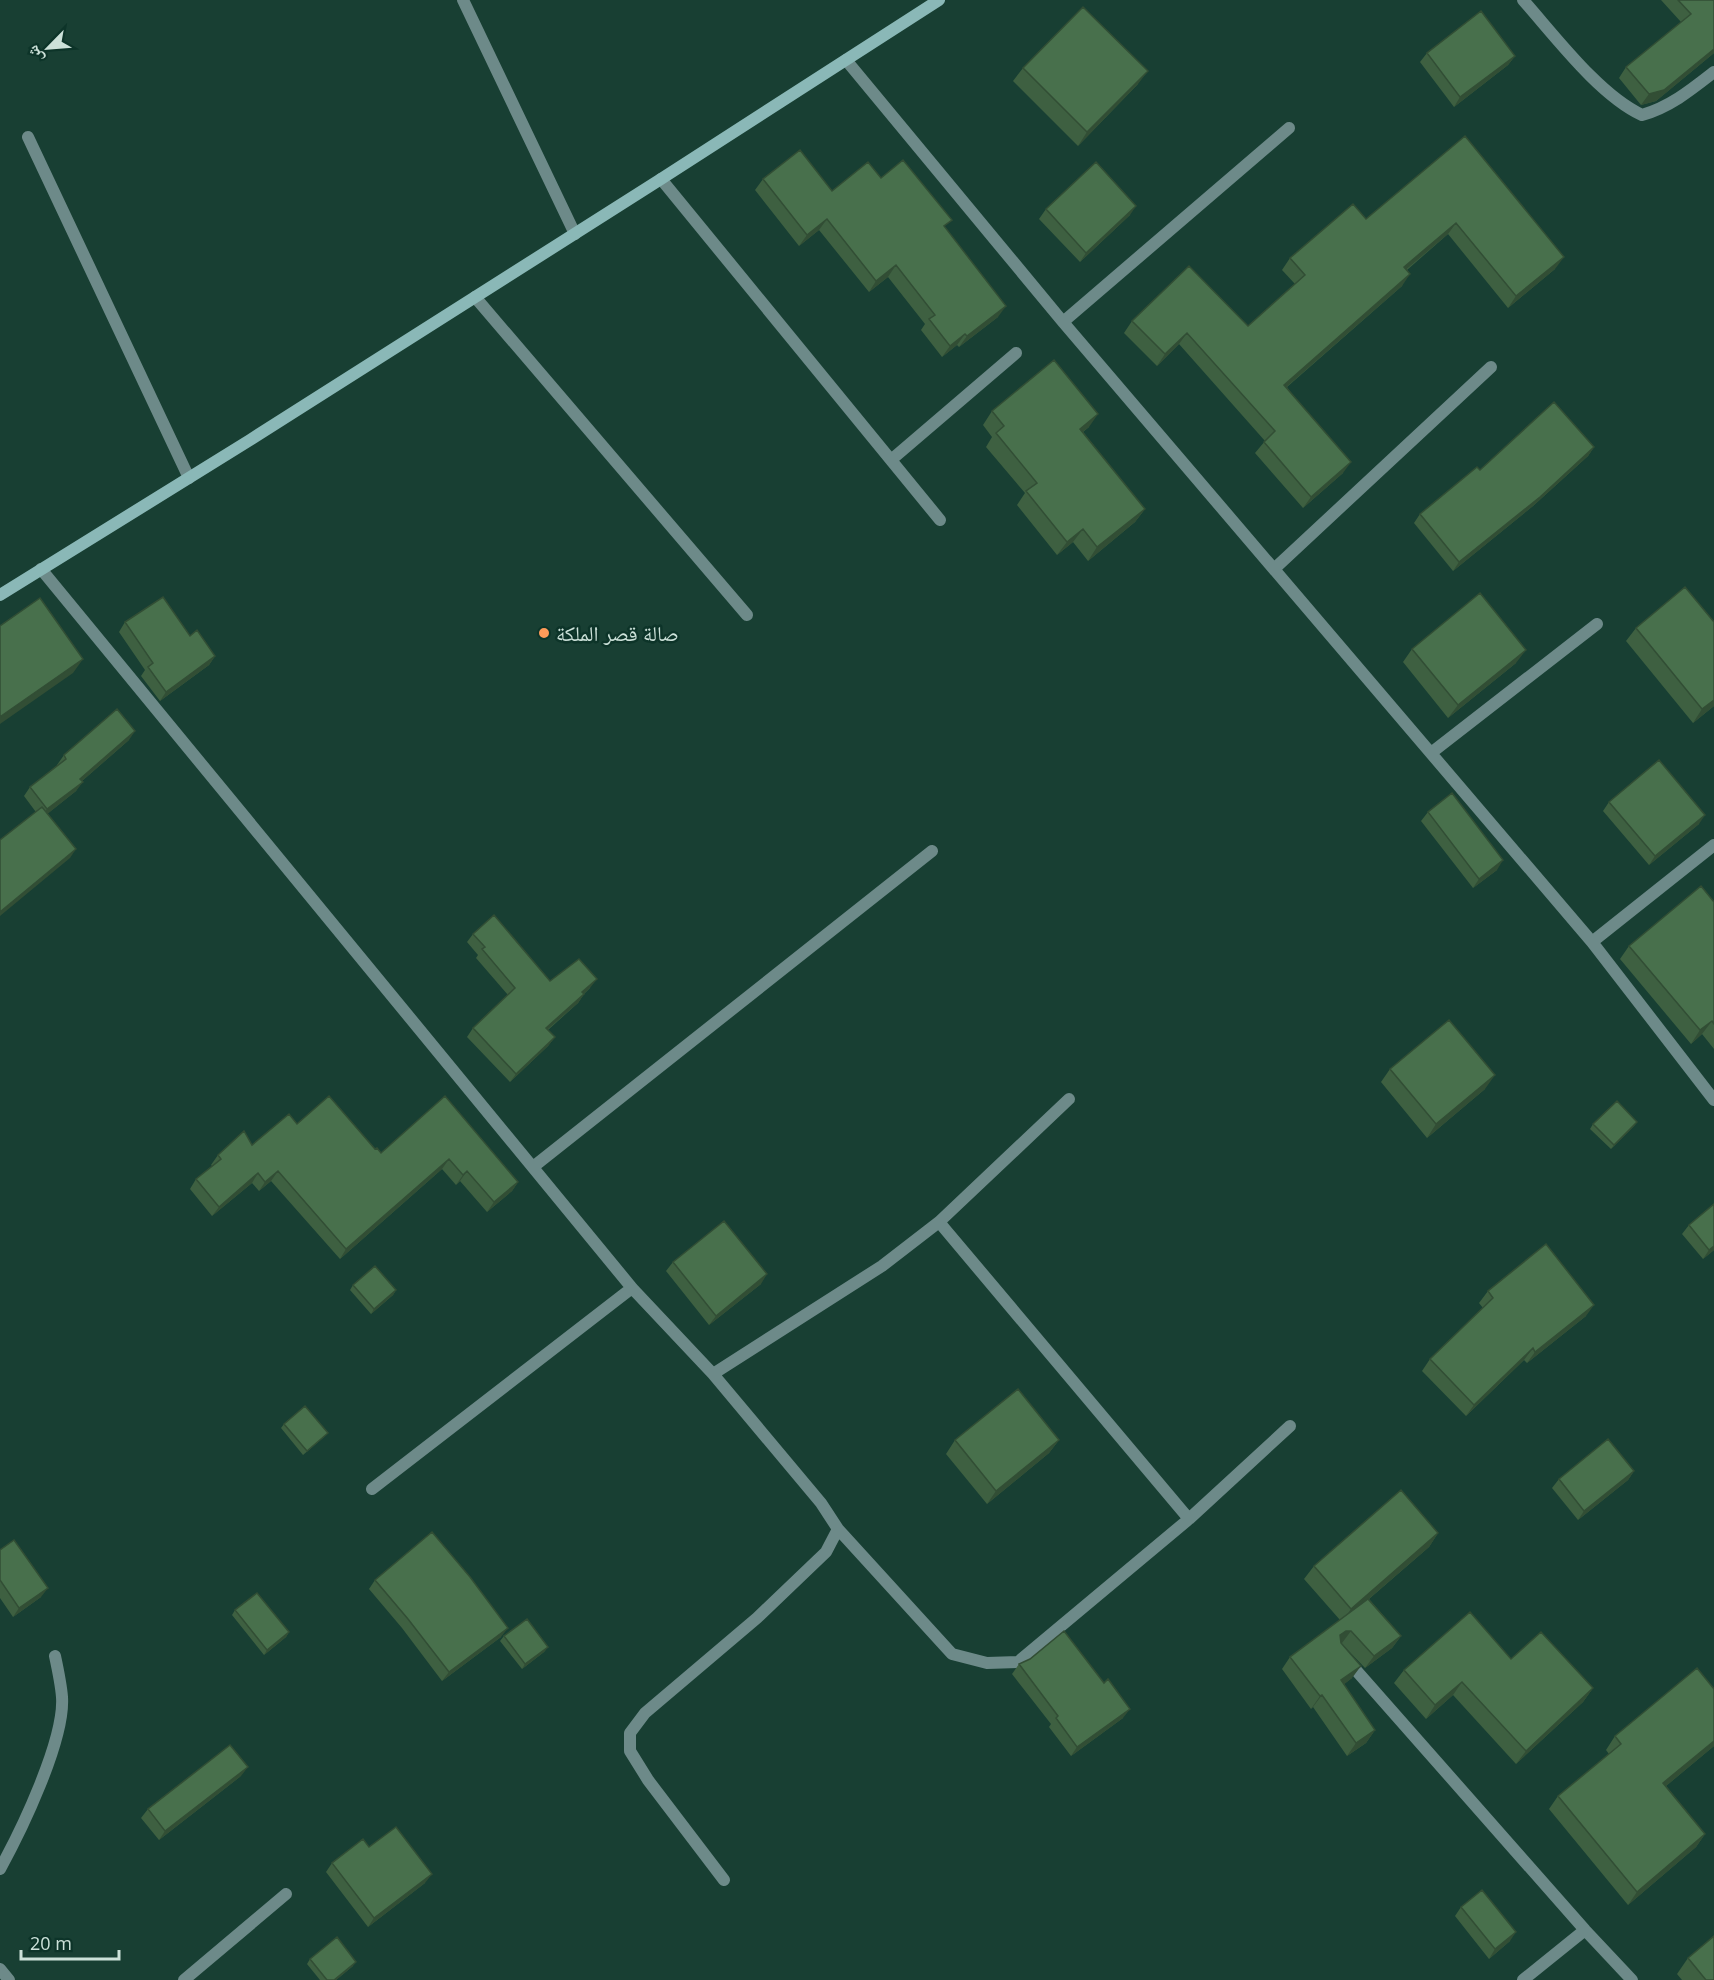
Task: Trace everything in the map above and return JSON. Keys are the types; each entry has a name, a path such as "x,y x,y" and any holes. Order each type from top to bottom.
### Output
{"main road":[{"path":"0,595 662,179 939,0"}],"street":[{"path":"463,0 575,234"},
{"path":"1523,0 1600,86 1628,109 1642,115 1659,110 1683,96 1714,72"},
{"path":"846,60 1063,322 1592,942 1714,1100"},
{"path":"1063,322 1288,128"},
{"path":"28,137 189,478"},
{"path":"662,179 940,520"},
{"path":"475,297 747,615"},
{"path":"891,460 1016,353"},
{"path":"1274,569 1491,367"},
{"path":"41,569 632,1288 713,1374 821,1503 838,1529 952,1654 987,1663 1018,1662 1189,1519 1290,1426"},
{"path":"1431,753 1597,624"},
{"path":"1592,942 1714,845"},
{"path":"533,1167 932,851"},
{"path":"713,1374 882,1266 939,1222 1069,1099"},
{"path":"939,1222 1189,1519"},
{"path":"372,1489 632,1288"},
{"path":"724,1880 648,1780 630,1751 630,1733 645,1713 758,1618 826,1552 838,1529"},
{"path":"1339,1651 1585,1930 1632,1980"},
{"path":"0,1869 35,1794 56,1739 62,1698 55,1656"},
{"path":"184,1980 286,1894"},
{"path":"1523,1980 1585,1930"},
{"path":"0,1969 9,1980"}],"building":[{"path":"1678,0 1714,0 1714,49 1664,90 1649,94 1626,67 1691,14"},
{"path":"1083,7 1148,71 1087,132 1023,68"},
{"path":"1481,11 1515,56 1460,97 1427,53"},
{"path":"1465,136 1564,257 1516,296 1456,223 1404,267 1410,274 1284,385 1351,462 1311,497 1264,442 1275,431 1187,333 1165,354 1132,321 1189,266 1248,326 1305,275 1290,258 1353,204 1366,219"},
{"path":"800,150 832,191 868,162 881,178 903,160 952,220 944,226 1006,306 950,346 929,319 935,315 896,265 876,281 827,219 807,235 763,179"},
{"path":"1096,162 1136,206 1086,253 1046,209"},
{"path":"1054,360 1098,414 1080,429 1145,509 1097,547 1083,529 1067,542 1026,491 1037,483 996,433 1004,426 992,411"},
{"path":"1554,402 1594,447 1540,497 1459,562 1420,514 1477,467 1480,470"},
{"path":"1685,587 1714,622 1714,700 1702,709 1636,628"},
{"path":"1480,593 1526,650 1458,705 1412,649"},
{"path":"163,597 190,636 197,630 215,656 166,692 148,667 153,663 125,622"},
{"path":"40,598 83,659 0,717 0,626"},
{"path":"117,709 135,731 80,779 83,782 47,809 30,787 66,759 64,755"},
{"path":"1659,760 1705,815 1655,856 1609,802"},
{"path":"1452,793 1503,860 1479,879 1428,812"},
{"path":"42,807 76,849 0,912 0,840"},
{"path":"1701,886 1714,902 1714,1024 1712,1021 1700,1030 1629,946"},
{"path":"494,915 550,981 579,959 597,979 582,992 584,994 546,1028 555,1037 516,1074 473,1028 515,988 482,949 485,947 473,934"},
{"path":"1449,1020 1495,1075 1436,1124 1390,1069"},
{"path":"329,1096 381,1153 445,1096 518,1182 494,1202 467,1171 463,1175 449,1159 346,1249 278,1171 265,1182 258,1173 219,1207 196,1179 221,1159 218,1155 244,1131 252,1145 289,1114 297,1124"},
{"path":"1617,1101 1637,1122 1614,1145 1593,1124"},
{"path":"1714,1204 1714,1246 1709,1250 1689,1225"},
{"path":"724,1221 767,1274 716,1316 673,1262"},
{"path":"1546,1244 1594,1305 1535,1352 1533,1348 1474,1405 1430,1359 1493,1298 1488,1291"},
{"path":"375,1266 396,1290 374,1309 353,1285"},
{"path":"1018,1389 1059,1440 996,1491 955,1440"},
{"path":"305,1406 328,1433 307,1451 284,1424"},
{"path":"1608,1439 1634,1471 1584,1511 1559,1479"},
{"path":"1401,1490 1438,1533 1351,1609 1314,1566"},
{"path":"432,1532 470,1577 508,1628 449,1672 375,1580"},
{"path":"14,1540 48,1588 19,1608 0,1580 0,1550"},
{"path":"257,1593 289,1632 267,1650 235,1610"},
{"path":"1368,1599 1401,1636 1374,1656 1351,1631 1340,1635 1341,1643 1361,1666 1341,1680 1375,1730 1356,1743 1322,1695 1320,1696 1290,1657"},
{"path":"1470,1612 1511,1659 1541,1632 1593,1688 1526,1751 1462,1682 1435,1705 1404,1670"},
{"path":"527,1619 548,1647 525,1664 504,1636"},
{"path":"1064,1631 1104,1683 1108,1679 1130,1709 1077,1747 1056,1718 1058,1716 1019,1664 1030,1659"},
{"path":"1697,1668 1714,1689 1714,1741 1663,1783 1705,1834 1637,1892 1558,1796 1621,1744 1615,1736"},
{"path":"230,1745 248,1767 165,1831 148,1809"},
{"path":"396,1827 432,1874 374,1918 332,1863 363,1839 369,1847"},
{"path":"1482,1890 1516,1932 1495,1949 1461,1907"},
{"path":"1714,1936 1714,1980 1706,1980 1688,1958"},
{"path":"337,1937 356,1962 334,1980 327,1980 310,1959"}],"place":[{"name":"صالة قصر الملكة","path":"544,633"}]}
